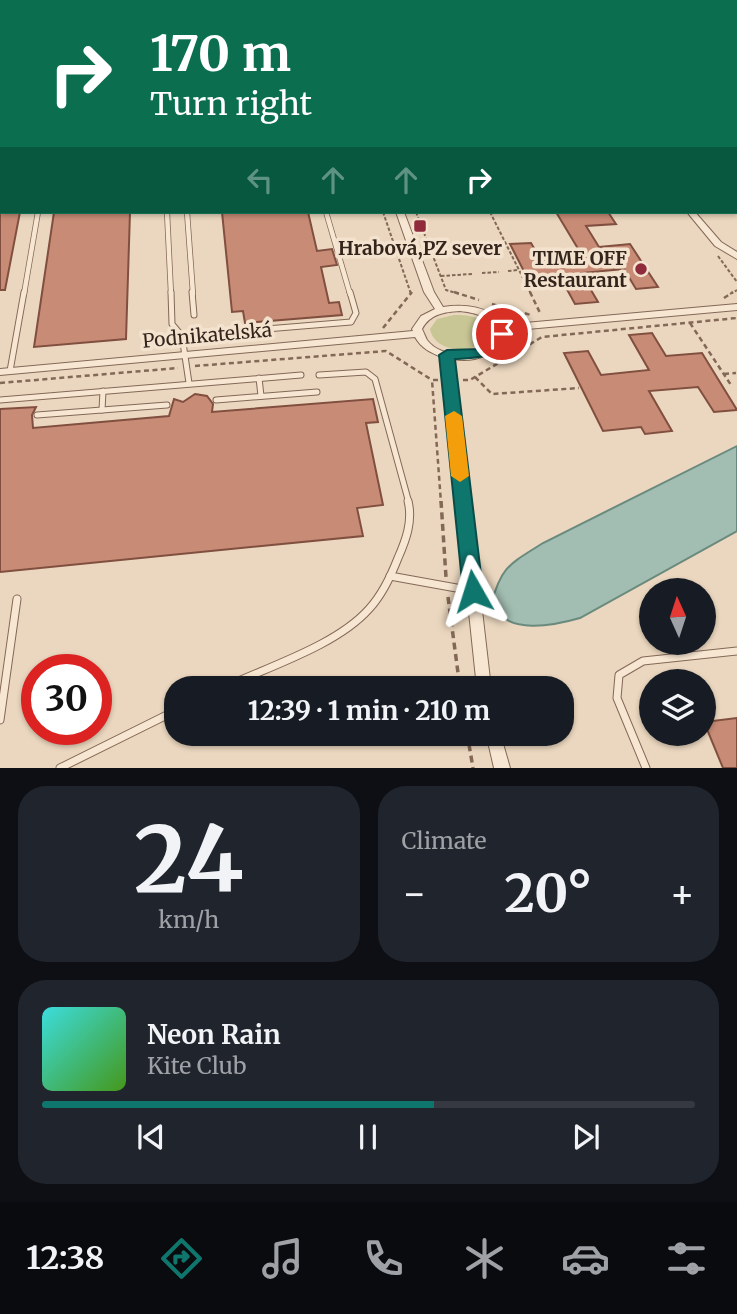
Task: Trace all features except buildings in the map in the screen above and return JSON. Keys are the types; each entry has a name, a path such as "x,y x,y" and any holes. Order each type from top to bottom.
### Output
{"street":[{"path":"401,214 429,292 440,310"},
{"path":"693,214 718,244 737,256"},
{"path":"501,328 737,307"},
{"path":"460,308 479,311 493,319 501,328 501,339 492,349 472,355 447,355 427,346 418,334 422,320 440,310 460,308"},
{"name":"Podnikatelská","path":"5,371 418,334"},
{"path":"447,355 483,676"},
{"path":"496,746 502,768"}],"lane":[{"path":"5,371 38,214"},
{"path":"167,214 173,324 182,337 187,355 189,383"},
{"path":"187,214 194,315"},
{"path":"182,337 351,322 356,313 327,214"},
{"path":"247,676 342,629 364,615 390,576 410,528 411,512 375,379 366,372 319,375"},
{"path":"0,400 301,375"},
{"path":"259,378 261,396"},
{"path":"103,391 103,410"},
{"path":"216,400 317,392"},
{"path":"37,415 167,405"},
{"path":"390,576 473,591"},
{"path":"0,720 17,599"},
{"path":"646,768 617,698 619,675 633,664 643,661 737,651"},
{"path":"60,768 164,716"}],"path":[{"path":"382,333 381,330 412,293 384,214"},
{"path":"417,214 446,290 479,300"},
{"path":"491,214 541,316"},
{"path":"508,271 518,270"},
{"path":"482,273 499,272"},
{"path":"441,276 472,274"},
{"path":"492,304 533,316 535,320"},
{"path":"459,380 475,377 542,337 737,318"},
{"path":"690,323 731,385"},
{"path":"385,344 386,351"},
{"path":"0,383 386,351 432,380 439,380"},
{"path":"724,374 736,373"},
{"path":"475,377 492,394 579,388"},
{"path":"432,380 446,586 458,676"},
{"path":"469,746 473,768"}],"shaded area":[{"path":"454,315 478,318 487,325 491,336 485,342 467,349 440,344 430,329 437,319"},
{"path":"737,446 737,531 652,578 639,578 639,585 580,618 557,624 532,626 509,621 491,605 499,582 508,567 543,543"}],"slow traffic":[{"path":"454,416 460,476"}],"place":[{"name":"Hrabová,PZ sever","path":"420,226"},
{"name":"TIME OFF Restaurant","path":"641,269"}],"route":[{"path":"473,591 447,355 483,353 498,344 502,334"}]}
